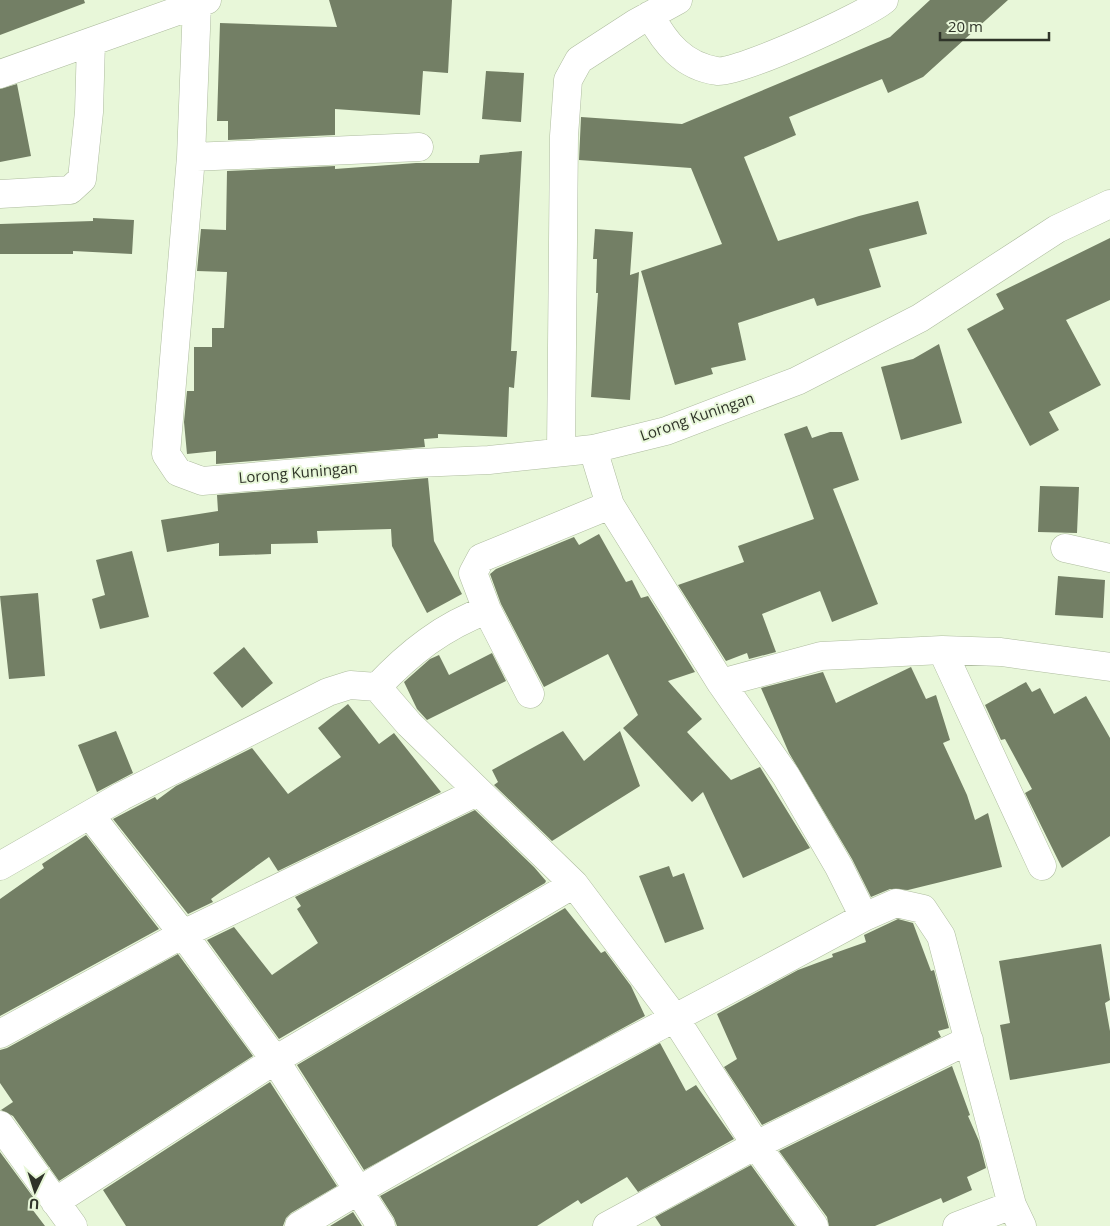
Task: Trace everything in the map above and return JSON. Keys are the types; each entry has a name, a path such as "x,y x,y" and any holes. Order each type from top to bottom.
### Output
{"street":[{"path":"561,452 564,136 568,80 579,60 650,15 678,0"},
{"path":"650,15 662,38 677,54 697,65 719,72 747,64 801,43 873,9 884,0"},
{"path":"0,74 202,2 191,156 419,147"},
{"path":"0,194 70,190 82,179 87,138 91,42"},
{"name":"Lorong Kuningan","path":"191,156 166,454 178,472 202,480 417,463 489,460 593,449 666,431 797,381 920,318 1057,229 1110,204"},
{"path":"593,449 610,505 721,683 786,776 839,867 864,917"},
{"path":"530,694 487,610 473,573 481,558 610,505"},
{"path":"1065,548 1110,558"},
{"path":"377,687 403,660 421,645 462,619 487,610"},
{"path":"721,683 821,656 942,650 1002,652 1110,667"},
{"path":"942,650 1042,866"},
{"path":"0,866 122,796 328,692 350,685 377,687 409,724 574,884 674,1017 756,1145 814,1226"},
{"path":"0,1034 183,934 478,792"},
{"path":"90,814 183,934 275,1060 381,1226"},
{"path":"55,1202 275,1060 574,884"},
{"path":"300,1226 358,1190 674,1017 750,979 864,917 896,903 923,909 941,936 1017,1216 957,1226"},
{"path":"607,1226 756,1145 970,1040"},
{"path":"0,1125 73,1226"}],"building":[{"path":"0,0 84,0 85,3 0,35"},
{"path":"329,0 452,0 448,73 423,71 420,115 335,109 335,135 228,140 228,121 217,121 220,23 337,27"},
{"path":"930,0 1008,0 923,77 888,93 882,79 789,117 796,135 744,157 778,241 859,216 918,201 927,234 869,249 881,287 817,306 814,298 738,323 746,360 711,368 713,374 675,385 641,271 722,244 691,168 579,160 581,117 682,124 890,37"},
{"path":"486,71 524,73 521,122 482,119"},
{"path":"17,84 31,156 0,162 0,89"},
{"path":"522,151 511,351 517,351 514,388 509,387 507,437 438,434 438,438 424,439 425,447 216,464 216,451 187,454 184,422 187,391 194,391 194,347 212,347 212,328 224,328 227,272 197,271 201,229 226,230 227,171 335,166 335,169 416,163 479,163 480,155"},
{"path":"93,218 134,220 132,254 73,251 73,254 0,254 0,224 93,221"},
{"path":"595,229 633,232 630,275 639,272 630,400 591,397 598,293 596,293 597,259 593,259"},
{"path":"1110,238 1110,300 1066,320 1101,385 1049,412 1059,430 1030,446 967,329 1004,309 996,294"},
{"path":"939,344 962,423 901,440 881,367 913,359"},
{"path":"807,426 812,438 830,432 842,432 859,480 833,489 878,604 832,622 820,591 762,614 776,652 749,659 747,653 726,661 678,585 744,562 738,546 814,519 784,434"},
{"path":"428,478 434,541 462,594 427,613 392,546 391,529 317,531 318,543 271,544 271,554 219,556 219,543 167,552 161,520 218,511 217,495"},
{"path":"1040,486 1079,487 1077,533 1038,532"},
{"path":"599,534 626,582 632,580 641,598 648,596 695,672 668,681 702,719 687,732 731,780 760,767 810,848 743,878 703,792 692,802 623,728 638,715 608,654 544,687 501,604 490,574 496,569 574,537 579,545"},
{"path":"132,551 149,617 100,629 92,599 105,595 96,560"},
{"path":"1058,576 1105,580 1103,618 1055,615"},
{"path":"38,593 45,676 9,679 0,596"},
{"path":"244,647 273,683 242,708 213,673"},
{"path":"492,653 506,681 427,720 417,709 404,682 430,659 439,655 449,675"},
{"path":"911,667 926,699 936,695 950,740 943,743 967,795 975,820 988,813 1002,867 908,890 890,889 871,897 852,859 789,753 761,688 823,672 836,703"},
{"path":"1026,682 1032,692 1040,688 1054,714 1086,696 1110,738 1110,836 1062,868 1025,793 1032,789 1005,739 1001,740 985,705"},
{"path":"348,704 379,744 394,733 441,792 278,871 269,857 211,899 213,902 188,914 113,819 155,797 157,800 176,786 252,748 288,794 341,757 318,728"},
{"path":"116,731 133,773 97,792 78,745"},
{"path":"563,731 584,761 620,731 640,786 552,841 494,785 498,782 492,770"},
{"path":"475,810 534,867 546,881 545,883 279,1039 207,940 234,927 272,975 318,943 297,909 301,906 295,897"},
{"path":"86,835 159,929 0,1016 0,899 44,868 42,864"},
{"path":"669,866 673,877 684,873 704,929 665,943 639,876"},
{"path":"565,908 601,953 605,951 631,986 645,1016 364,1170 297,1065"},
{"path":"898,919 913,923 931,971 934,970 949,1028 938,1031 941,1037 762,1125 724,1067 737,1059 717,1014 798,970 833,957 832,954 866,942 864,935"},
{"path":"1101,944 1110,1000 1105,1003 1110,1031 1110,1063 1010,1080 1000,1025 1010,1023 999,961"},
{"path":"178,954 253,1056 59,1181 13,1116 1,1110 13,1102 0,1083 0,1050 7,1048"},
{"path":"660,1043 686,1091 696,1085 734,1139 638,1192 627,1177 581,1204 578,1200 537,1226 397,1226 380,1196"},
{"path":"952,1066 970,1115 968,1116 979,1141 986,1168 967,1177 972,1190 943,1203 941,1198 875,1226 829,1226 827,1217 779,1151"},
{"path":"270,1082 337,1186 291,1213 286,1218 283,1226 126,1226 103,1190"},
{"path":"0,1152 39,1205 32,1209 45,1226 0,1226"},
{"path":"751,1165 795,1226 661,1226 655,1217"},
{"path":"353,1212 362,1226 330,1226"}]}
